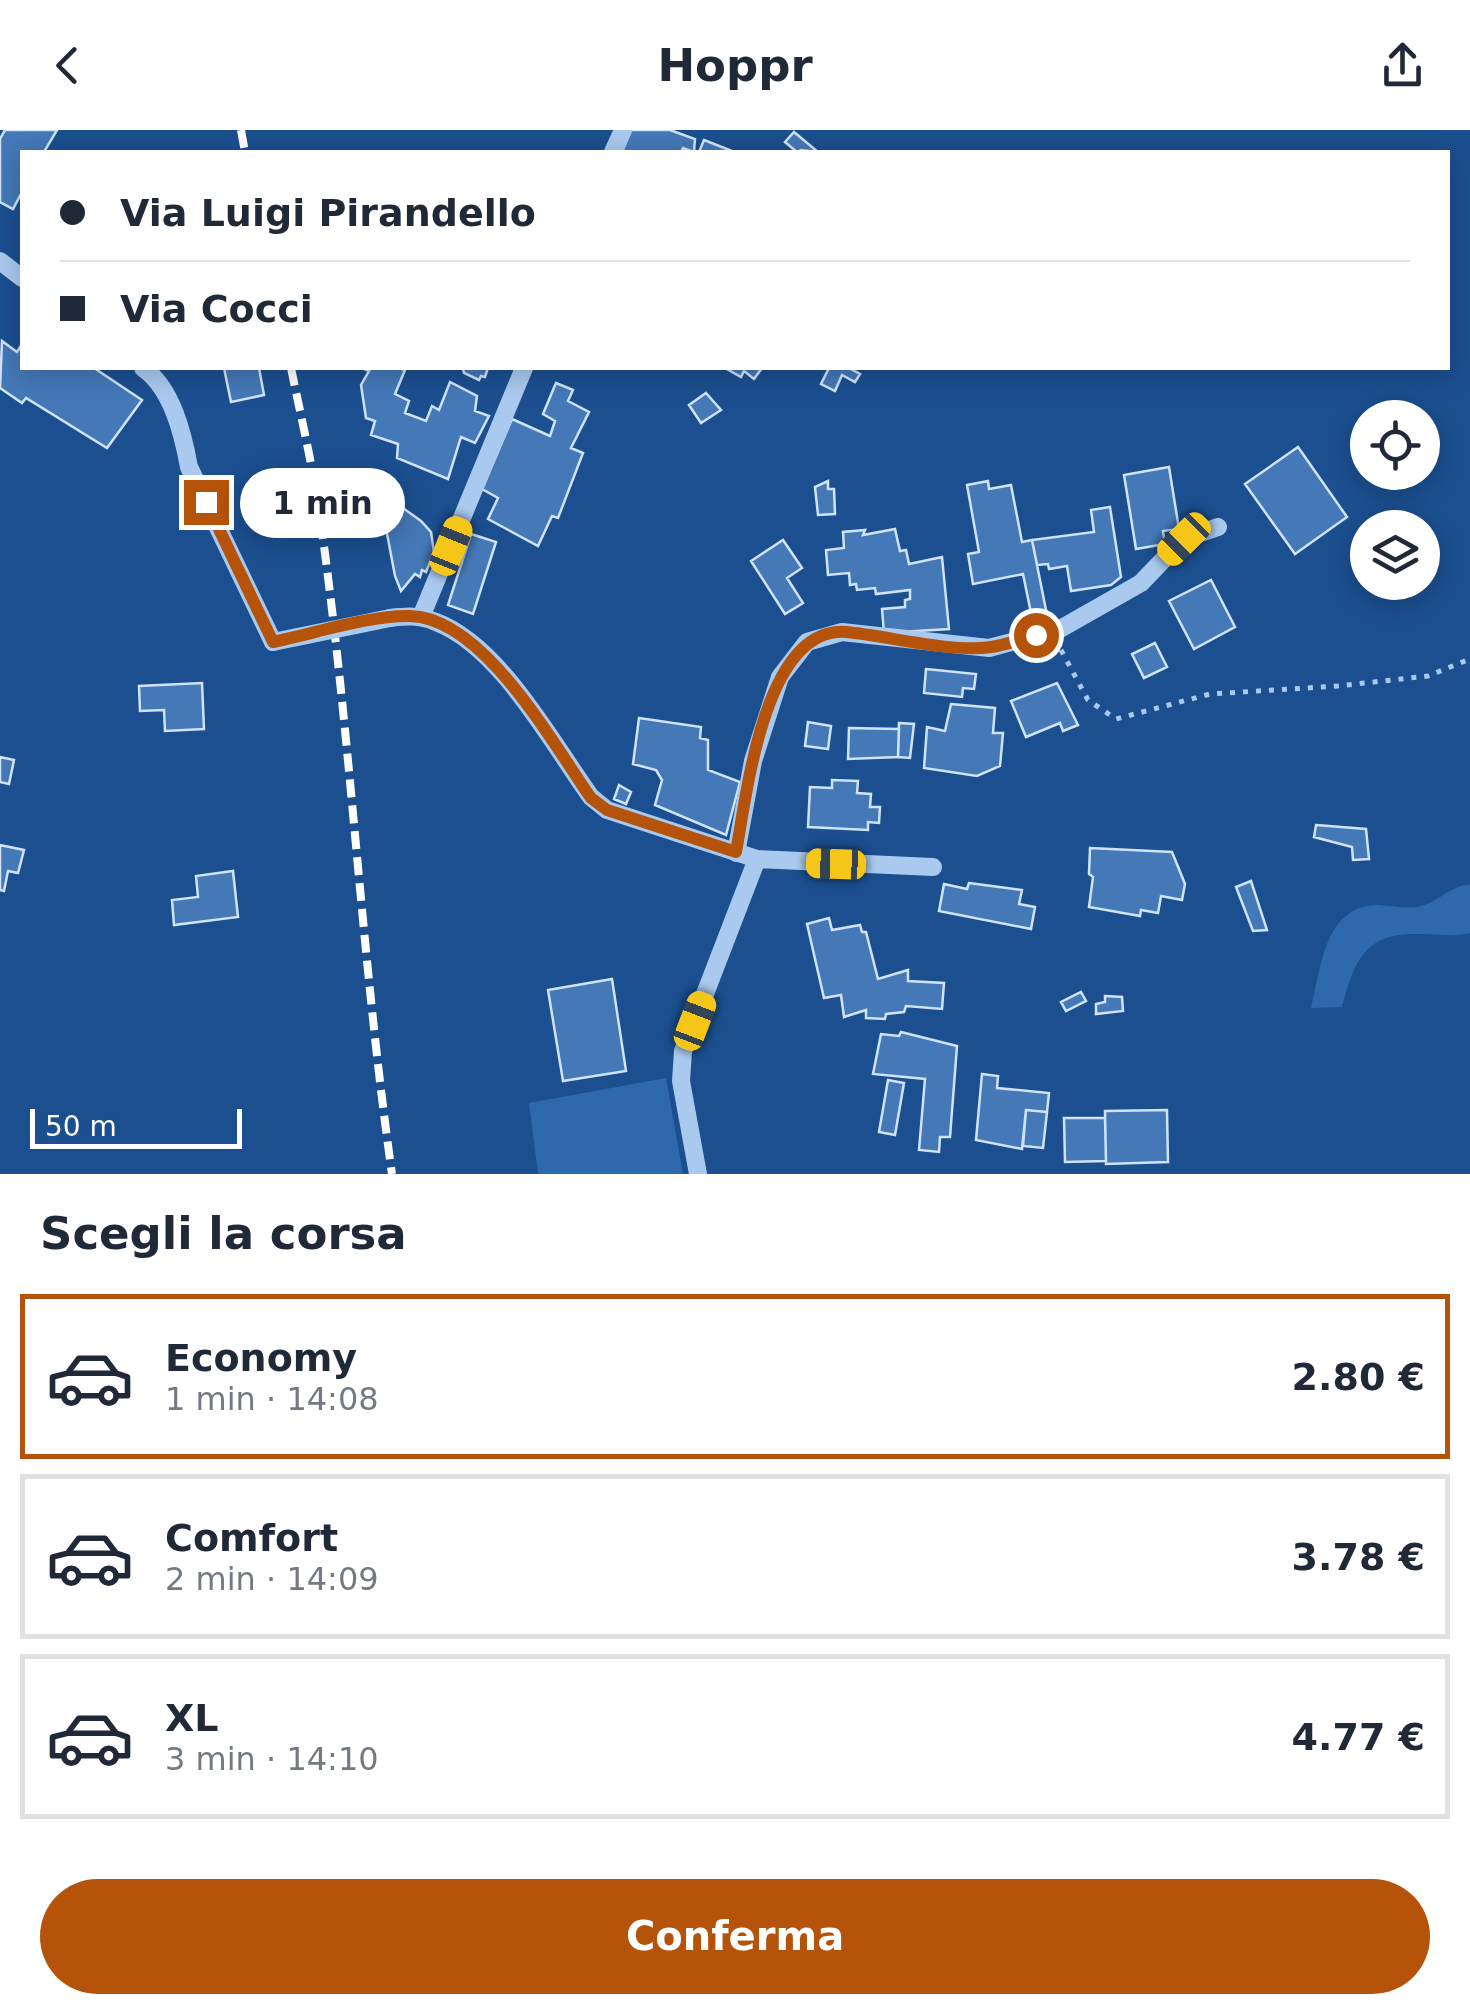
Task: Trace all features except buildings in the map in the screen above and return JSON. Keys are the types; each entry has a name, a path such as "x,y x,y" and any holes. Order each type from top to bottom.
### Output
{"street":[{"path":"0,261 20,276"},
{"path":"147,370 169,400 185,442 189,467 273,642 390,618 421,618 454,630 487,657 591,798 607,810 757,859 934,867"},
{"path":"421,618 523,370"},
{"path":"736,852 753,761 780,677 808,642 842,632 989,648 1036,635 1060,628 1141,583 1184,539 1218,526"},
{"path":"698,1174 681,1081 683,1051 757,859"}],"path":[{"path":"1036,635 1058,640 1068,668 1088,700 1116,719 1210,694 1428,676 1470,659"}],"shaded area":[{"path":"1470,884 1470,933 1386,938 1365,952 1352,975 1342,1007 1311,1008 1326,947 1332,933 1352,911 1374,905 1421,906"},
{"path":"666,1078 683,1174 538,1174 529,1103"}],"railway":[{"path":"241,130 245,150"},
{"path":"291,370 317,498 331,599 392,1174"}],"route":[{"path":"206,502 273,642 390,618 413,616 435,621 454,630 487,657 591,798 607,810 736,852 753,761 780,677 808,642 842,632 989,648 1036,635"}]}
